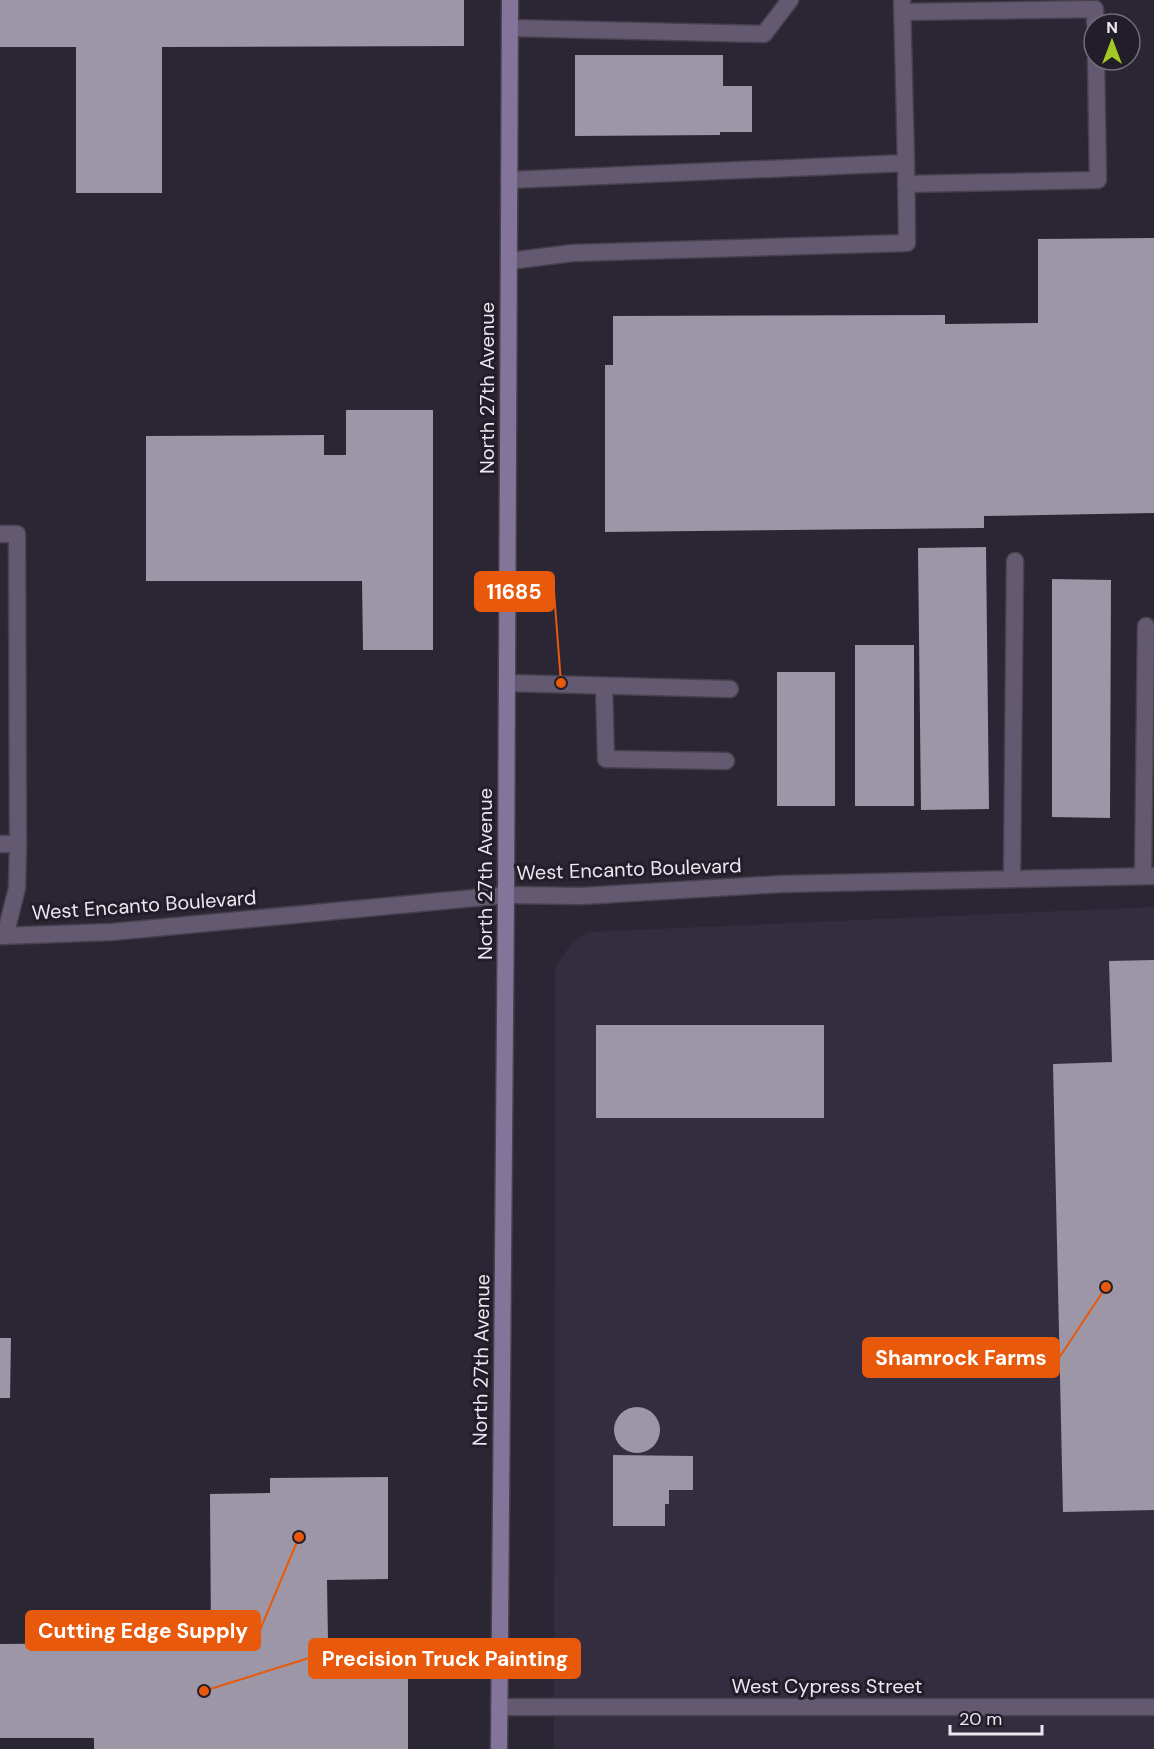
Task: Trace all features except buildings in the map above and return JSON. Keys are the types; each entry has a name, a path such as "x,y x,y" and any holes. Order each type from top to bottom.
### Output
{"main road":[{"name":"North 27th Avenue","path":"499,1749 510,0"}],"street":[{"path":"510,28 764,34 790,0"},
{"path":"509,261 573,253 906,243 903,6 1095,9 1095,12"},
{"path":"906,184 1098,180 1095,72"},
{"path":"509,180 906,163"},
{"path":"0,534 17,534 17,888 3,936"},
{"path":"1012,879 1015,561"},
{"path":"1146,626 1148,876"},
{"path":"507,683 730,689"},
{"path":"604,686 606,759 726,761"},
{"path":"0,844 18,844"},
{"name":"West Encanto Boulevard","path":"3,936 112,932 506,895 582,896 781,884 1148,876"},
{"name":"West Cypress Street","path":"499,1707 1154,1707"}],"shaded area":[{"path":"1154,907 1154,1749 554,1749 555,968 571,944 588,932"}],"place":[{"name":"11685","path":"561,683"},
{"name":"Shamrock Farms","path":"1106,1287"},
{"name":"Cutting Edge Supply","path":"299,1537"},
{"name":"Precision Truck Painting","path":"204,1691"}]}
